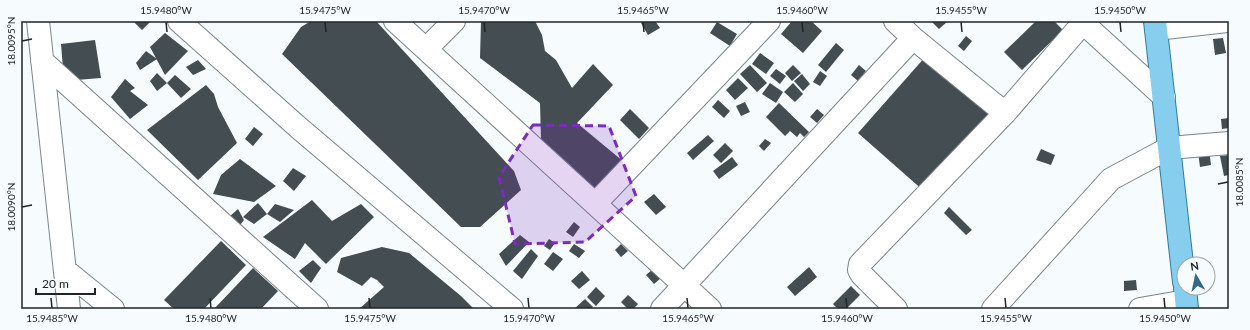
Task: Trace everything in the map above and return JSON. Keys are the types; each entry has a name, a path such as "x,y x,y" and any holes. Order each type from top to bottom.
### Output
{"main road":[{"path":"1155,25 1181,256"}],"street":[{"path":"21,25 25,21"},
{"path":"38,21 69,309"},
{"path":"179,21 299,128 512,309"},
{"path":"395,21 710,309"},
{"path":"426,50 454,21"},
{"path":"595,204 769,21"},
{"path":"895,21 913,38 1005,113"},
{"path":"1155,25 1227,21"},
{"path":"896,309 862,275 859,270 860,264 1005,113 1082,22 1164,97"},
{"path":"662,309 685,286 913,38"},
{"path":"42,61 318,309"},
{"path":"994,309 1111,179 1169,148 1229,143"},
{"path":"65,270 113,309"},
{"path":"1140,309 1183,296"}],"highlighted area":[{"path":"533,125 609,126 636,196 585,242 515,244 499,177"}],"building":[{"path":"133,21 151,21 142,30"},
{"path":"311,21 376,21 514,171 521,190 480,227 461,227 282,54 301,27"},
{"path":"481,21 535,21 542,35 545,51 556,60 572,88 593,64 613,85 577,123 624,162 597,190 541,140 540,103 480,58"},
{"path":"644,21 655,21 660,28 648,35 641,23"},
{"path":"792,21 811,21 822,31 803,53 781,34"},
{"path":"948,21 939,29 932,22"},
{"path":"1036,21 1054,21 1063,30 1022,70 1004,52"},
{"path":"717,22 737,34 730,46 710,33"},
{"path":"165,33 188,51 165,75 150,47"},
{"path":"966,36 972,41 964,51 958,46"},
{"path":"1223,38 1226,53 1215,55 1213,39"},
{"path":"95,40 101,78 64,81 61,44"},
{"path":"836,43 844,50 826,72 818,65"},
{"path":"146,51 157,59 140,70 136,63"},
{"path":"760,53 774,63 766,74 752,64"},
{"path":"926,56 993,116 925,192 858,133"},
{"path":"198,60 206,69 193,75 186,67"},
{"path":"750,65 767,83 757,92 740,74"},
{"path":"793,65 801,73 792,81 785,73"},
{"path":"859,65 866,71 858,81 851,75"},
{"path":"776,69 786,76 780,84 770,76"},
{"path":"820,71 827,76 820,86 813,82"},
{"path":"157,73 167,83 157,91 150,81"},
{"path":"802,74 810,84 803,91 794,81"},
{"path":"175,75 191,89 181,98 167,83"},
{"path":"738,78 748,88 735,100 726,90"},
{"path":"125,79 135,88 130,91 148,105 130,119 111,97"},
{"path":"770,83 783,92 776,103 762,94"},
{"path":"793,83 803,94 795,102 784,92"},
{"path":"206,85 214,94 218,107 237,143 198,180 147,130"},
{"path":"718,100 730,111 724,118 712,107"},
{"path":"745,102 750,112 741,116 736,106"},
{"path":"779,103 809,132 804,137 800,133 797,137 790,131 785,136 766,117"},
{"path":"630,109 649,128 639,139 620,120"},
{"path":"817,109 824,115 817,123 810,117"},
{"path":"1229,118 1229,128 1222,129 1221,119"},
{"path":"254,127 263,134 253,146 245,139"},
{"path":"708,135 714,141 693,160 687,153"},
{"path":"765,139 771,143 764,151 759,146"},
{"path":"725,143 733,151 721,163 713,155"},
{"path":"1041,149 1055,155 1051,165 1036,160"},
{"path":"1209,150 1211,165 1200,167 1198,152"},
{"path":"1229,155 1229,175 1224,176 1220,156"},
{"path":"732,157 738,165 719,179 713,171"},
{"path":"240,159 276,186 254,202 213,194 221,175"},
{"path":"293,168 306,176 294,191 283,181"},
{"path":"654,194 666,207 656,215 644,202"},
{"path":"312,200 332,221 361,204 374,217 326,264 305,243 295,259 263,237"},
{"path":"258,203 267,214 254,224 243,217"},
{"path":"275,204 294,210 280,222 267,214"},
{"path":"949,207 972,230 966,235 944,213"},
{"path":"238,209 244,220 237,229 229,217"},
{"path":"574,222 580,227 573,237 566,232"},
{"path":"520,235 529,242 506,266 499,254"},
{"path":"549,239 555,243 550,250 544,246"},
{"path":"221,241 246,265 204,309 174,309 164,300"},
{"path":"574,244 585,251 579,258 569,251"},
{"path":"621,244 628,251 621,257 615,250"},
{"path":"382,247 409,253 461,296 474,309 359,309 384,287 377,280 371,277 362,286 337,272 341,258"},
{"path":"531,249 538,256 522,279 513,271"},
{"path":"553,252 563,259 553,271 544,264"},
{"path":"313,260 321,268 311,283 299,271"},
{"path":"809,267 817,277 795,296 787,287"},
{"path":"253,268 278,291 261,309 214,309"},
{"path":"653,269 661,278 654,284 646,275"},
{"path":"582,271 590,280 579,289 571,281"},
{"path":"1136,280 1137,290 1124,291 1124,281"},
{"path":"851,286 860,295 846,309 838,309 833,304"},
{"path":"596,287 605,296 596,306 587,297"},
{"path":"628,295 638,304 633,309 628,309 621,302"},
{"path":"585,299 593,307 591,309 574,309"}]}
